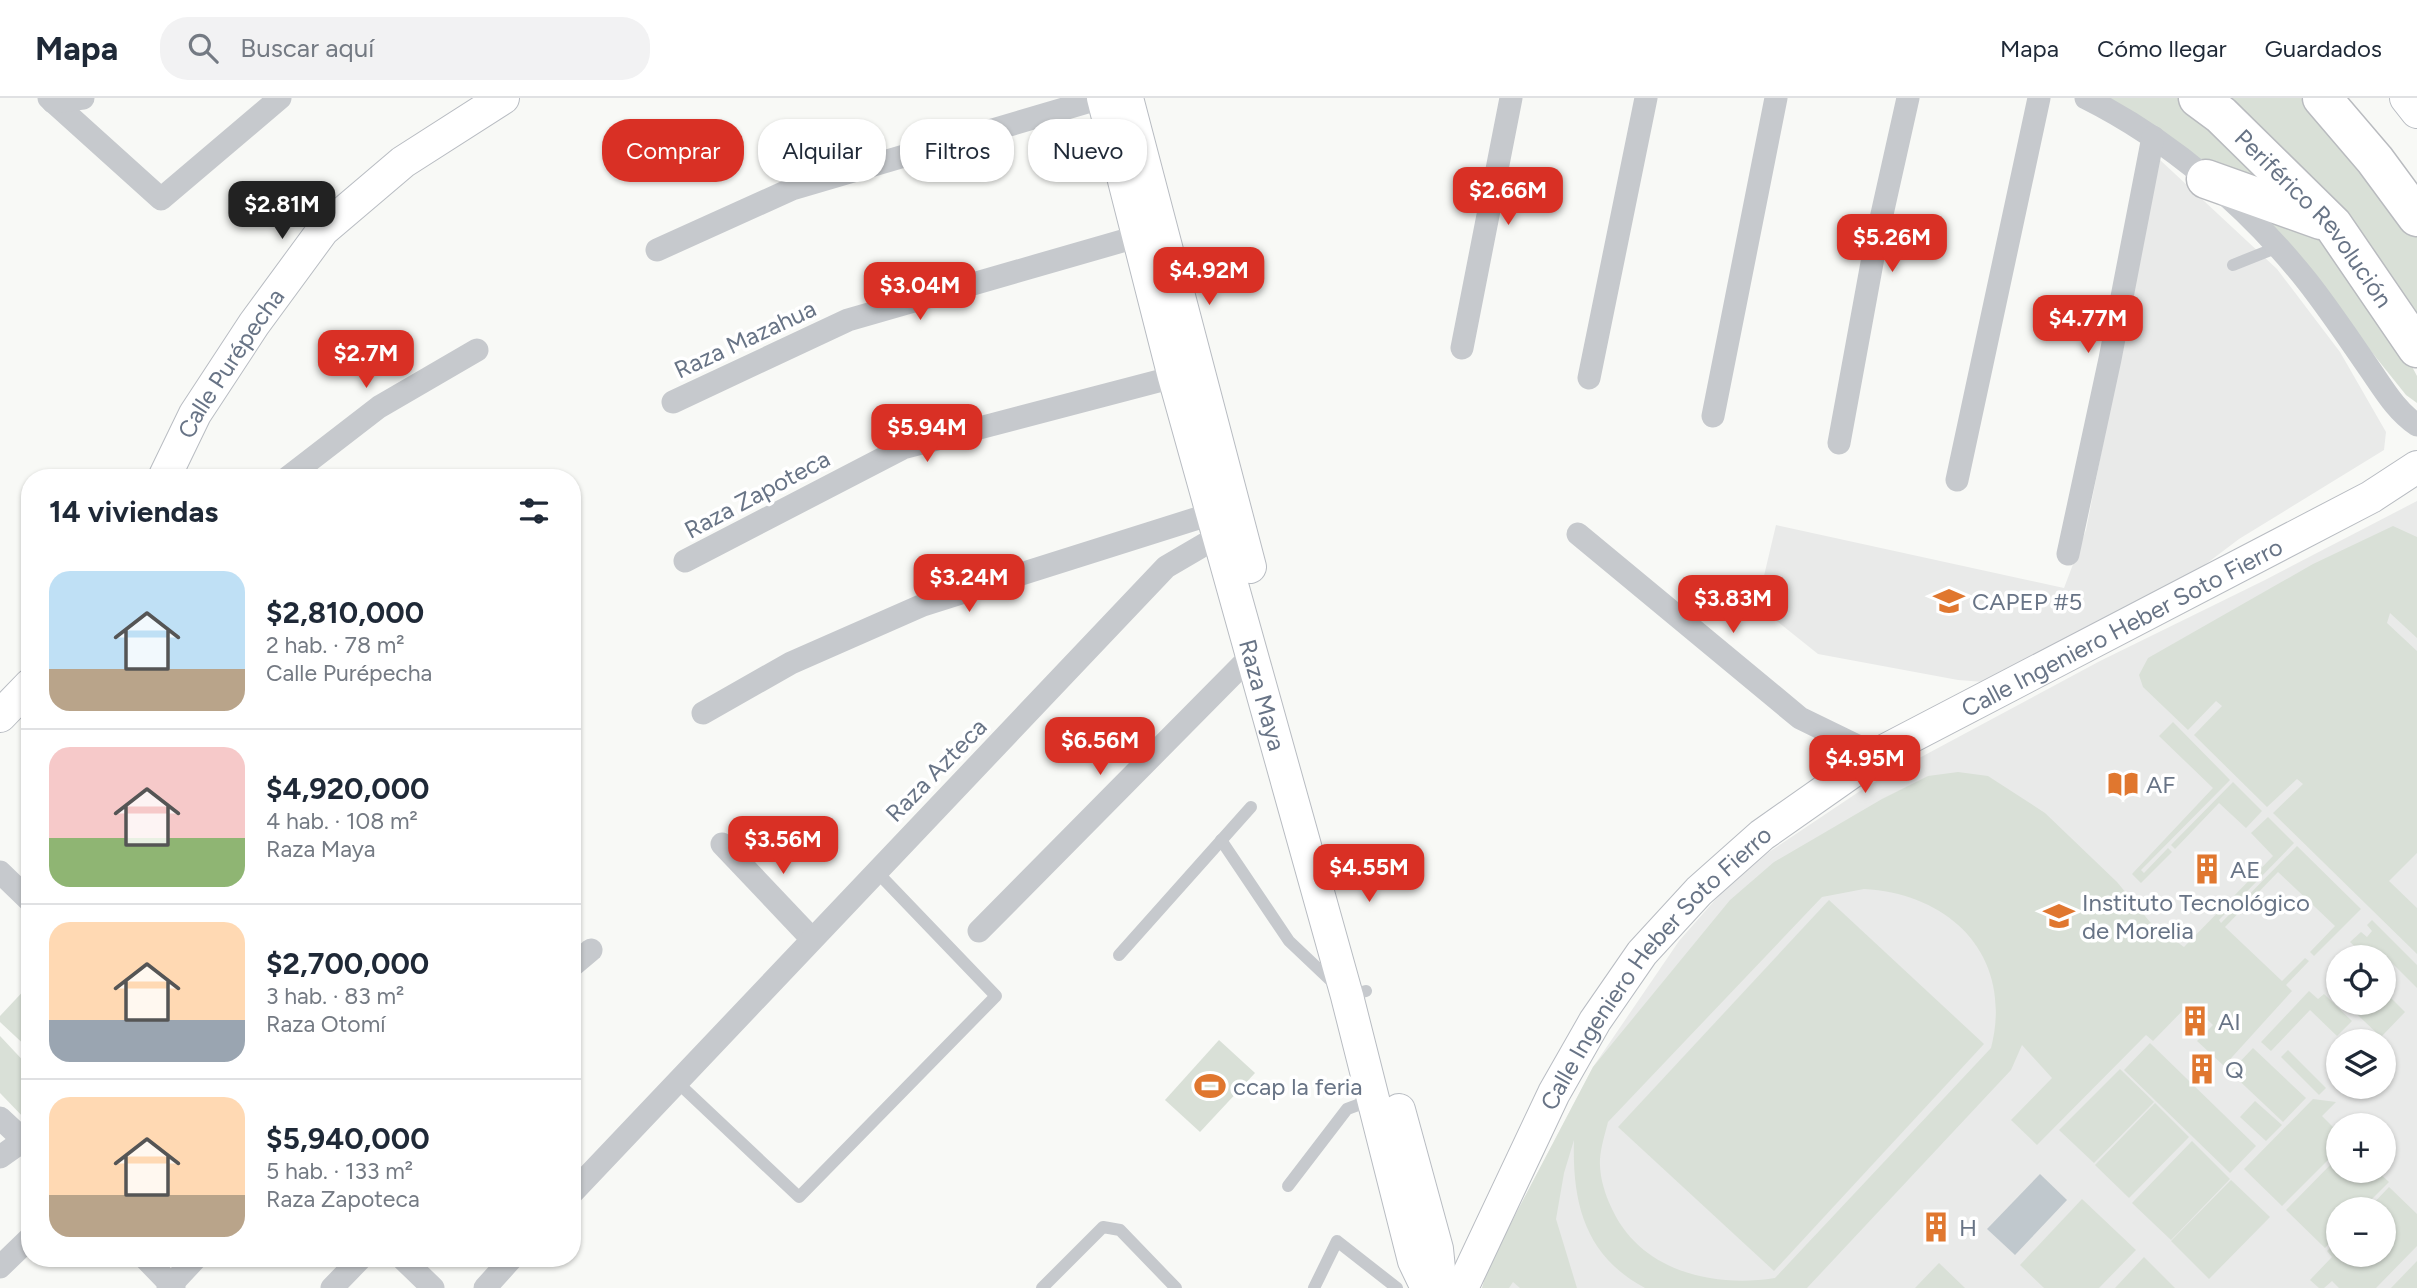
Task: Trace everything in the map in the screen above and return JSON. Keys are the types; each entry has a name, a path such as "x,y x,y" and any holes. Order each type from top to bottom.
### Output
{"highway":[{"name":"Periférico Revolución","path":"2198,98 2221,115 2333,225 2417,348"},
{"path":"2322,98 2375,160 2417,218"},
{"path":"2207,179 2333,225"}],"street":[{"path":"51,100 83,98"},
{"path":"51,100 160,199 280,98"},
{"name":"Calle Purépecha","path":"168,469 195,414 254,324 323,230 403,162 503,98"},
{"path":"657,250 792,189 1102,98"},
{"name":"Raza Maya","path":"1102,98 1150,233 1226,523 1356,994 1374,1099 1414,1261 1427,1288"},
{"name":"Raza Maya","path":"1128,98 1174,377 1226,523 1252,655 1437,1249 1441,1288"},
{"path":"1462,348 1511,98"},
{"path":"1589,379 1646,98"},
{"path":"1713,415 1776,98"},
{"path":"1839,443 1876,241 1908,98"},
{"path":"1957,480 2039,98"},
{"path":"2085,98 2153,138 2207,179 2278,247 2313,289 2396,407 2417,425"},
{"path":"2406,98 2417,112"},
{"path":"2068,554 2110,359 2153,138"},
{"name":"Raza Mazahua","path":"673,402 848,320 1150,233"},
{"path":"299,469 379,407 477,350"},
{"name":"Raza Zapoteca","path":"685,561 903,447 1174,377"},
{"name":"Calle Ingeniero Heber Soto Fierro","path":"1462,1288 1554,1093 1595,1021 1642,953 1699,891 1762,835 1876,755 2371,497 2417,467"},
{"path":"703,713 791,663 923,605 1226,523"},
{"name":"Raza Azteca","path":"581,1183 1166,567 1226,523"},
{"path":"1578,534 1800,718 1876,755"},
{"path":"979,931 1252,655"},
{"path":"722,844 812,939"},
{"path":"581,958 591,950"},
{"path":"0,1118 21,1137"},
{"path":"0,1157 21,1146"},
{"path":"0,1267 21,1247"},
{"path":"153,1267 171,1287 189,1267"},
{"path":"332,1288 352,1267"},
{"path":"411,1267 433,1288"},
{"path":"485,1288 504,1267"}],"lane":[{"path":"2233,265 2278,247"},
{"path":"1119,955 1251,807"},
{"path":"1221,840 1289,942 1356,994"},
{"path":"677,1082 799,1197 996,996 876,871"},
{"path":"1288,1186 1347,1108 1374,1099"},
{"path":"1042,1288 1102,1227 1119,1230 1177,1288"},
{"path":"1314,1288 1337,1241 1397,1288"}],"shaded area":[{"path":"2108,98 2180,98 2298,204 2214,170"},
{"path":"2227,98 2301,98 2339,136 2386,191 2417,237 2417,319 2370,248 2339,208 2293,158"},
{"path":"2159,159 2277,269 2340,352 2386,432 2384,450 2239,539 2190,576 1984,682 1958,680 1818,654 1773,618 1755,614 1776,525 2064,588 2086,530"},
{"path":"2250,200 2329,239 2394,333 2417,376 2417,403 2406,395"},
{"name":"Instituto Tecnológico de Morelia","path":"2417,501 2417,1288 1482,1288 1489,1265 1593,1067 1679,941 1722,892 1769,852 1869,785 2100,661"},
{"path":"2393,526 2417,537 2417,638 2390,613 2387,623 2417,651 2417,853 2389,881 2417,908 2417,954 2273,813 2303,784 2297,779 2267,807 2194,735 2222,706 2216,701 2188,730 2143,687 2139,675 2148,658 2313,564"},
{"path":"2173,722 2230,780 2141,870 2144,873 2168,848 2172,852 2141,883 2132,874 2213,788 2159,736"},
{"path":"1958,772 1988,776 2045,813 2117,882 2150,922 2184,947 2273,856 2251,833 2268,817 2294,843 2219,920 2221,923 2297,846 2361,909 2314,956 2310,952 2335,926 2278,872 2225,927 2282,981 2305,958 2309,961 2286,985 2292,991 2224,1066 2197,1041 2213,1025 2190,1003 2153,1041 2146,1035 2037,1145 2011,1120 2052,1078 2022,1045 2011,1070 1807,1288 1645,1288 1608,1260 1586,1226 1576,1185 1574,1140 1564,1173 1556,1219 1577,1288 1520,1288 1513,1282 1509,1288 1482,1288 1489,1265 1593,1067 1730,900 1774,862 1882,799 1928,776","holes":["1864,889 1896,894 1925,903 1949,918 1969,937 1984,959 1993,986 1996,1016 1991,1048 1775,1278 1728,1280 1704,1277 1661,1261 1642,1248 1626,1232 1607,1199 1600,1165 1608,1122 1822,897"]},
{"path":"2233,782 2262,811 2246,828 2219,803 2175,849 2171,845"},
{"path":"1829,900 1984,1044 1774,1271 1618,1127"},
{"path":"2372,920 2417,965 2417,988 2396,967 2396,945 2353,945 2350,942 2361,932 2367,937 2372,931 2367,925"},
{"path":"2309,991 2318,999 2324,994 2326,996 2326,1015 2346,1015 2352,1021 2344,1029 2330,1029 2310,1010 2271,1051 2261,1042"},
{"path":"21,994 21,1042 0,1022 0,1016"},
{"path":"2396,1003 2405,1012 2389,1029 2373,1029 2358,1015 2396,1015"},
{"path":"0,1036 21,1058 21,1115 0,1093"},
{"name":"ccap la feria","path":"1219,1040 1255,1073 1200,1132 1165,1100"},
{"path":"2150,1043 2256,1146 2230,1173 2124,1070"},
{"path":"2253,1048 2306,1098 2283,1122 2230,1072"},
{"path":"2288,1050 2326,1088 2319,1095 2281,1057"},
{"path":"2120,1069 2154,1102 2094,1163 2059,1130"},
{"path":"2313,1099 2336,1102 2322,1116 2326,1120 2326,1162 2282,1206 2244,1169"},
{"path":"2255,1101 2282,1125 2266,1141 2240,1117"},
{"path":"2155,1103 2189,1137 2129,1198 2095,1165"},
{"path":"2192,1141 2230,1179 2171,1240 2132,1203"},
{"path":"2326,1169 2326,1183 2388,1183 2374,1197 2326,1197 2325,1248 2286,1210"},
{"path":"2040,1174 2067,1200 2015,1255 1987,1229"},
{"path":"2231,1180 2270,1217 2209,1279 2171,1241"},
{"path":"2389,1187 2417,1214 2417,1246 2376,1288 2339,1288 2332,1281 2324,1288 2319,1288 2310,1280 2326,1263 2326,1267 2396,1267 2396,1197 2379,1197"},
{"path":"2082,1199 2136,1250 2099,1288 2044,1288 2020,1265"},
{"path":"2144,1257 2175,1288 2115,1288"},
{"path":"2417,1261 2417,1288 2391,1288"},
{"path":"1939,1263 1965,1288 1915,1288"}],"place":[{"name":"CAPEP #5","path":"1949,601"},
{"name":"AF","path":"2123,784"},
{"name":"AE","path":"2207,869"},
{"name":"Instituto Tecnológico de Morelia","path":"2059,916"},
{"name":"AI","path":"2195,1021"},
{"name":"Q","path":"2202,1069"},
{"name":"ccap la feria","path":"1210,1086"},
{"name":"H","path":"1936,1227"}]}
